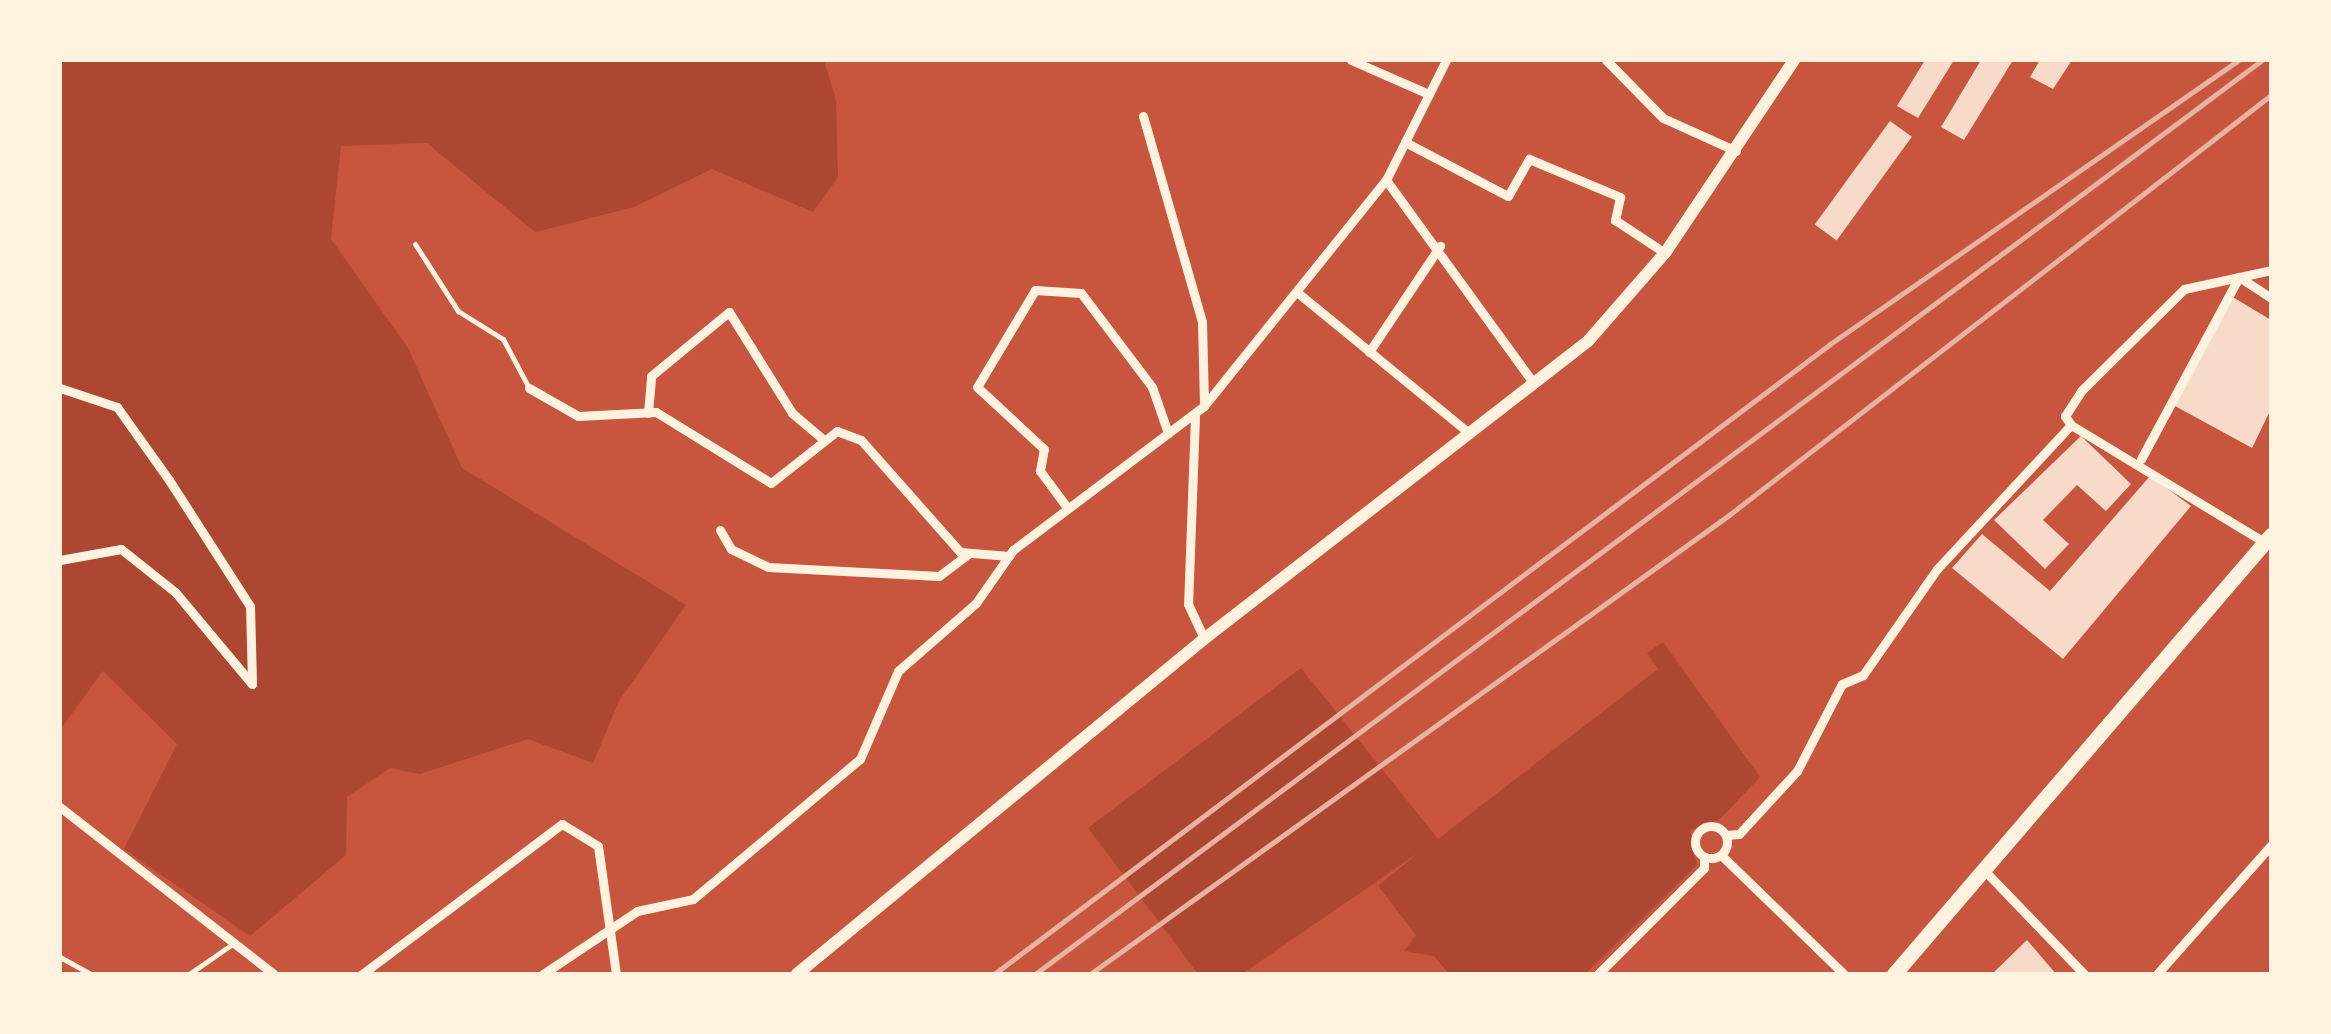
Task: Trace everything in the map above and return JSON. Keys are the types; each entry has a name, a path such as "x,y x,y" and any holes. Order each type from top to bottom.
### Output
{"main road":[{"path":"797,974 1204,639 1536,386 1665,253 1738,153 1794,60"},
{"path":"1894,974 2268,539"}],"street":[{"path":"1351,60 1429,94"},
{"path":"542,974 607,927 693,900 860,759 898,672 976,603 1009,556 1066,506 1204,406 1386,180 1446,60"},
{"path":"1606,60 1662,118 1738,153"},
{"path":"1614,72 1621,60"},
{"path":"1143,116 1202,322 1204,406"},
{"path":"1406,142 1508,196 1528,159 1620,197 1615,220 1665,253"},
{"path":"1386,180 1440,246 1536,386"},
{"path":"1368,352 1440,246"},
{"path":"2268,539 2141,459 2072,426 2065,416 2081,391 2184,289 2271,270"},
{"path":"2239,276 2271,298"},
{"path":"2141,459 2239,276"},
{"path":"1066,506 1040,471 1044,449 977,387 1035,290 1081,293 1152,386 1168,434"},
{"path":"1298,293 1474,437"},
{"path":"648,413 650,376 729,312 792,413 824,440"},
{"path":"60,388 117,408 170,480 250,606 252,684 175,592 120,549 60,560"},
{"path":"529,388 578,416 648,413 771,482 836,431 861,440 969,552 1009,556"},
{"path":"1195,416 1188,604 1204,639"},
{"path":"1598,974 1704,868 1697,834 1712,826 1726,835 1738,834 1798,771 1842,684 1863,675 1937,569 2072,426"},
{"path":"720,530 732,550 768,567 938,576 969,552"},
{"path":"60,807 274,974"},
{"path":"362,974 562,824 598,846 616,974"},
{"path":"1722,856 1726,835"},
{"path":"2157,974 2271,845"},
{"path":"1704,857 1722,856 1844,974"},
{"path":"1982,868 2084,974"}],"lane":[{"path":"415,244 458,311 503,339 529,388"},
{"path":"189,974 234,943"},
{"path":"60,956 91,974"}],"shaded area":[{"path":"60,60 824,60 836,100 838,177 813,212 712,169 634,207 535,232 427,143 341,146 331,239 408,348 462,468 686,605 619,701 593,763 528,739 420,774 390,768 347,797 346,855 250,936 124,849 177,744 103,671 60,730"},
{"path":"1663,642 1760,777 1719,820 1690,830 1697,865 1585,974 1449,974 1434,956 1404,951 1416,935 1378,886 1418,853 1242,974 1198,974 1088,828 1301,668 1438,839 1658,669 1647,653"}],"building":[{"path":"1925,60 1954,60 1918,118 1897,106"},
{"path":"1981,60 2013,60 1964,140 1941,127"},
{"path":"2040,60 2072,60 2053,89 2030,77"},
{"path":"1890,121 1912,137 1837,240 1815,225"},
{"path":"2231,296 2271,320 2271,409 2252,448 2175,406"},
{"path":"2081,436 2131,484 2106,511 2077,485 2043,520 2069,544 2045,569 1994,520"},
{"path":"2150,476 2191,506 2063,659 1952,568 1982,534 2050,591"},
{"path":"2027,940 2056,974 1992,974"}],"railway":[{"path":"994,974 1830,344 2238,60"},
{"path":"1035,974 2262,60"},
{"path":"1090,974 1729,515 2271,95"}]}
